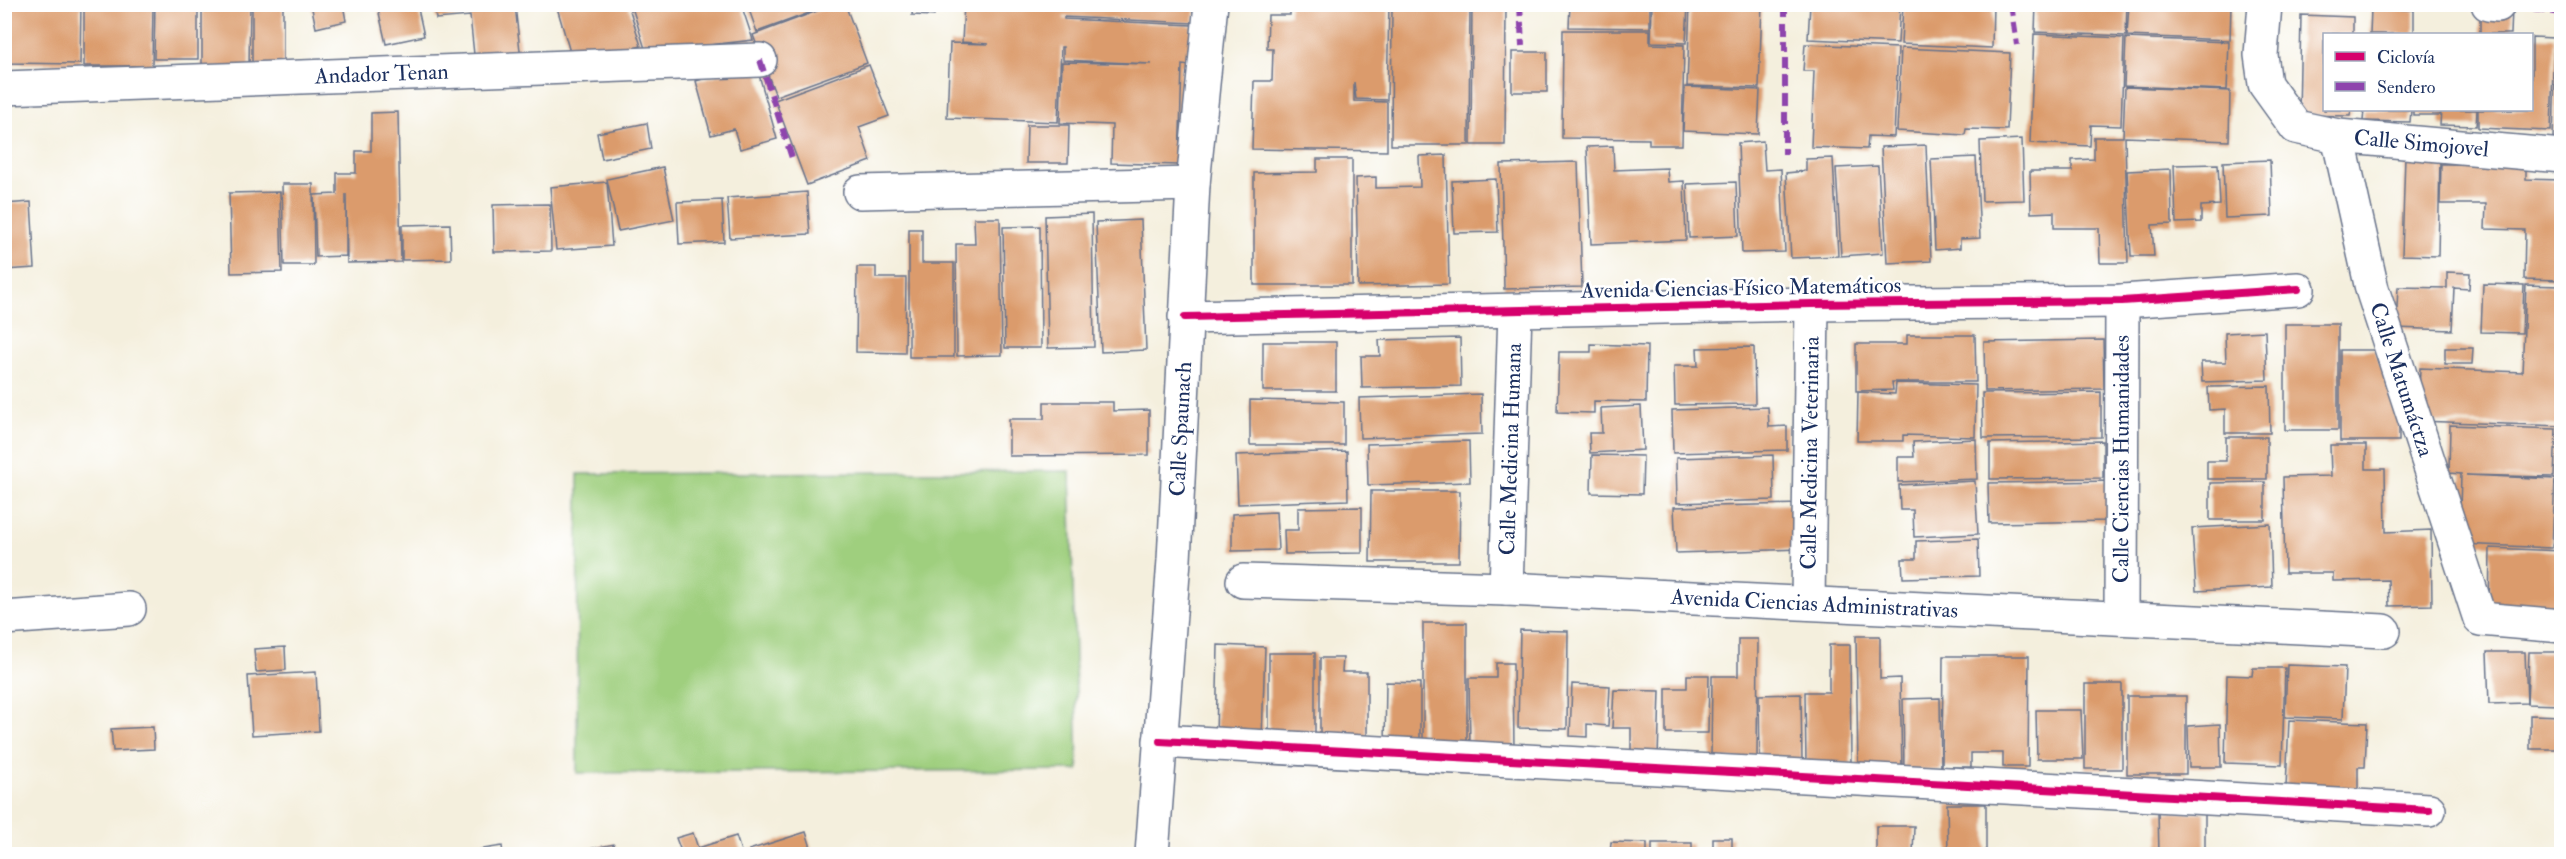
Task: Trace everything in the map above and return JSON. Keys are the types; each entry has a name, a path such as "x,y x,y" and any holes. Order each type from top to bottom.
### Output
{"street":[{"name":"Calle Spaunach","path":"1152,855 1174,560 1193,183 1211,4"},
{"name":"Calle Simojovel","path":"2265,4 2261,55 2265,84 2296,127 2338,136 2562,156"},
{"name":"Andador Tenan","path":"4,88 760,60"},
{"name":"Calle Matumáctza","path":"2338,136 2372,289 2480,619 2562,626"},
{"path":"860,192 1193,183"},
{"name":"Avenida Ciencias Físico Matemáticos","path":"1185,317 1812,304 2122,301 2298,289"},
{"name":"Calle Ciencias Humanidades","path":"2121,618 2122,301"},
{"name":"Calle Medicina Veterinaria","path":"1808,603 1812,304"},
{"name":"Calle Medicina Humana","path":"1506,589 1515,311"},
{"name":"Avenida Ciencias Administrativas","path":"1243,581 1506,589 2384,631"},
{"path":"4,618 129,609"},
{"path":"1160,741 2428,810"}],"green space":[{"path":"1070,471 1078,770 577,773 578,474"}],"building":[{"path":"4,4 81,4 80,64 4,63"},
{"path":"84,4 153,4 152,66 84,66"},
{"path":"155,4 198,4 198,59 154,59"},
{"path":"202,4 250,4 249,69 202,68"},
{"path":"252,4 283,4 283,67 252,66"},
{"path":"311,4 343,4 346,21 316,28"},
{"path":"377,4 417,4 424,36 386,44"},
{"path":"556,4 628,4 641,46 574,66"},
{"path":"631,4 741,4 753,40 646,52"},
{"path":"747,4 831,4 831,5 757,32"},
{"path":"836,4 845,4 867,63 776,96 753,35"},
{"path":"913,4 935,4 934,16 912,15"},
{"path":"964,4 1195,4 1194,23 1064,17 1064,19 1192,25 1191,66 1182,65 1179,165 1111,163 1112,125 1060,123 1062,62 1152,64 1063,60 1063,47 1061,47 1058,122 947,118 950,43 989,44 962,42"},
{"path":"1290,4 1389,4 1387,100 1356,99 1354,82 1354,101 1387,102 1387,151 1252,149 1254,81 1272,81 1273,49 1267,49 1268,15 1290,15"},
{"path":"1392,4 1470,4 1469,145 1391,145"},
{"path":"1472,4 1506,4 1505,145 1471,145"},
{"path":"1570,4 1650,4 1650,28 1569,27"},
{"path":"1652,4 1688,4 1686,43 1651,42"},
{"path":"1690,4 1762,4 1759,88 1687,86"},
{"path":"1810,4 1900,4 1898,43 1808,39"},
{"path":"1903,4 1993,4 1992,48 1901,44"},
{"path":"2036,4 2127,4 2126,36 2035,32"},
{"path":"2129,4 2231,4 2230,40 2127,36"},
{"path":"434,5 515,5 521,60 475,64 470,16 436,19"},
{"path":"2480,8 2512,9 2511,33 2480,33"},
{"path":"2371,9 2414,10 2414,33 2370,33"},
{"path":"2301,15 2353,17 2353,33 2323,33 2323,111 2351,111 2350,116 2299,115"},
{"path":"1563,30 1650,30 1650,44 1684,45 1682,145 1649,145 1649,139 1562,138"},
{"path":"2034,34 2124,38 2121,126 2091,125 2090,146 2030,143"},
{"path":"2533,37 2554,38 2551,131 2478,128 2478,111 2533,111"},
{"path":"2126,38 2229,42 2227,90 2124,86"},
{"path":"2556,38 2562,38 2562,139 2553,139"},
{"path":"1805,44 1898,48 1894,137 1868,136 1867,149 1811,147 1814,71 1803,71"},
{"path":"1901,48 2010,53 2007,130 1966,129 1965,135 1897,131"},
{"path":"1512,52 1547,52 1547,92 1512,92"},
{"path":"756,64 777,139 740,149 734,129 711,135 696,81"},
{"path":"869,65 889,116 859,127 871,161 807,185 775,100"},
{"path":"1685,87 1760,90 1758,134 1683,131"},
{"path":"2125,87 2230,91 2229,141 2125,137 2128,263 2100,263 2099,228 2054,228 2054,212 2031,213 2030,171 2072,171 2072,160 2094,159 2094,137 2123,137"},
{"path":"2364,111 2411,111 2410,122 2363,121"},
{"path":"2413,111 2440,111 2440,115 2413,115"},
{"path":"2441,111 2477,111 2476,126 2440,125"},
{"path":"398,112 401,262 347,263 346,194 346,256 316,257 314,195 337,194 337,173 356,173 356,151 371,151 371,113"},
{"path":"647,123 651,149 602,159 597,133"},
{"path":"1027,125 1069,125 1068,163 1026,163"},
{"path":"2022,139 2024,200 1982,201 1980,141"},
{"path":"1763,141 1765,170 1781,169 1785,252 1742,253 1738,143"},
{"path":"1926,145 1931,261 1887,263 1881,147"},
{"path":"1613,146 1614,170 1667,168 1668,182 1684,181 1686,240 1591,244 1587,147"},
{"path":"1446,155 1449,284 1358,286 1356,178 1376,177 1376,188 1420,187 1419,156"},
{"path":"2405,155 2440,157 2438,256 2402,255"},
{"path":"1976,157 1980,238 1960,239 1960,248 1935,250 1931,159"},
{"path":"1833,158 1838,256 1791,258 1786,173 1806,171 1806,159"},
{"path":"1317,159 1352,159 1352,285 1254,285 1254,173 1317,172"},
{"path":"2270,160 2272,216 2225,218 2223,162"},
{"path":"1578,162 1582,287 1504,289 1501,164"},
{"path":"2218,164 2220,205 2201,206 2201,222 2176,223 2174,165"},
{"path":"2441,164 2526,164 2526,179 2562,180 2562,280 2524,279 2525,230 2485,229 2486,204 2440,204"},
{"path":"1878,166 1883,253 1841,256 1836,168"},
{"path":"663,167 674,220 618,231 607,179"},
{"path":"2171,169 2172,224 2152,225 2154,256 2131,256 2127,171"},
{"path":"1496,179 1498,232 1454,233 1452,181"},
{"path":"607,182 612,246 556,250 550,187"},
{"path":"1736,182 1738,236 1689,238 1687,184"},
{"path":"282,184 313,184 314,265 284,265"},
{"path":"280,192 282,272 231,273 229,193"},
{"path":"807,192 810,234 730,238 727,198"},
{"path":"722,200 724,242 679,244 677,202"},
{"path":"31,202 35,268 4,270 4,204"},
{"path":"550,204 551,251 494,252 493,205"},
{"path":"1092,214 1094,347 1048,348 1045,216"},
{"path":"974,218 1000,218 1002,355 957,356 956,244 975,244"},
{"path":"1141,220 1146,350 1101,352 1096,222"},
{"path":"450,224 451,259 402,260 402,225"},
{"path":"1040,226 1041,348 1005,348 1003,227"},
{"path":"909,229 922,229 922,263 954,263 954,357 909,357"},
{"path":"857,267 876,267 876,278 906,278 905,353 856,352"},
{"path":"2447,272 2470,273 2469,289 2454,288 2452,330 2396,328 2398,287 2447,288"},
{"path":"2483,284 2524,285 2522,333 2481,332"},
{"path":"2526,285 2562,286 2562,426 2418,421 2420,368 2522,372"},
{"path":"2285,324 2338,324 2338,430 2285,430"},
{"path":"2265,331 2267,380 2202,382 2201,362 2226,362 2225,333"},
{"path":"1907,335 1975,335 1976,382 1892,382 1893,390 1856,391 1856,344 1907,344"},
{"path":"1460,338 1461,386 1362,388 1361,356 1380,356 1379,340"},
{"path":"2103,340 2104,389 1985,391 1984,342"},
{"path":"1263,342 1336,342 1336,391 1263,391"},
{"path":"1591,344 1647,346 1646,402 1594,401 1594,413 1557,412 1559,352 1591,352"},
{"path":"1754,347 1755,404 1675,405 1674,366 1698,366 1697,348"},
{"path":"2445,348 2473,348 2472,364 2445,364"},
{"path":"2340,350 2374,350 2399,411 2399,441 2340,441"},
{"path":"1896,383 1976,385 1975,437 1903,435 1903,441 1857,441 1858,392 1895,394"},
{"path":"2269,386 2270,433 2225,433 2225,409 2209,410 2208,387"},
{"path":"2101,392 2101,437 1983,438 1982,393"},
{"path":"1481,394 1482,434 1360,438 1359,398"},
{"path":"1250,400 1344,402 1344,445 1250,445"},
{"path":"1044,402 1113,402 1113,411 1149,410 1149,455 1009,456 1009,419 1044,419"},
{"path":"1641,406 1643,450 1590,453 1589,433 1602,433 1601,408"},
{"path":"1768,407 1769,427 1787,426 1787,450 1673,453 1672,410"},
{"path":"2450,425 2556,429 2554,477 2466,475 2555,479 2552,548 2459,544 2461,474 2449,473"},
{"path":"2559,429 2562,429 2562,474 2557,473"},
{"path":"2226,437 2267,437 2267,479 2207,479 2207,461 2226,461"},
{"path":"1976,439 1977,479 1898,482 1898,457 1914,457 1913,442"},
{"path":"1469,441 1470,482 1368,485 1367,444"},
{"path":"2103,441 2103,478 1990,479 1990,443"},
{"path":"2330,445 2366,445 2366,469 2385,469 2386,532 2431,530 2432,605 2389,606 2388,580 2333,581 2333,573 2285,573 2283,477 2331,476"},
{"path":"1347,451 1348,500 1238,504 1236,455"},
{"path":"1592,455 1643,456 1642,494 1591,493"},
{"path":"1773,455 1774,500 1677,503 1676,458"},
{"path":"2558,477 2562,477 2562,545 2556,545"},
{"path":"1975,481 1978,534 1914,537 1913,510 1900,510 1899,485"},
{"path":"2111,481 2111,521 1989,523 1988,483"},
{"path":"2265,482 2265,520 2210,520 2210,483"},
{"path":"1371,491 1460,491 1459,562 1370,562"},
{"path":"1800,504 1801,549 1676,553 1674,507"},
{"path":"1362,507 1362,553 1285,554 1284,530 1298,530 1298,508"},
{"path":"1276,512 1278,550 1232,551 1232,514"},
{"path":"2270,524 2272,587 2196,591 2192,528"},
{"path":"1978,539 1979,576 1903,578 1902,559 1916,559 1916,541"},
{"path":"2490,548 2562,551 2562,615 2489,612"},
{"path":"1423,623 1467,623 1467,750 1423,750"},
{"path":"1520,630 1568,631 1567,729 1518,728"},
{"path":"1856,636 1880,636 1880,679 1900,678 1902,769 1858,769"},
{"path":"1738,639 1758,639 1757,759 1711,759 1712,676 1738,676"},
{"path":"1218,645 1265,647 1262,739 1216,738"},
{"path":"1829,645 1850,645 1851,764 1806,765 1805,692 1829,692"},
{"path":"285,647 286,670 256,672 254,649"},
{"path":"2487,652 2525,652 2527,703 2489,704"},
{"path":"2529,652 2562,652 2562,705 2527,704"},
{"path":"1269,653 1315,653 1315,743 1269,743"},
{"path":"1943,656 2029,656 2028,767 2003,767 2003,753 1971,753 1971,767 1942,767"},
{"path":"1320,658 1343,658 1342,672 1367,672 1367,744 1320,744"},
{"path":"1496,663 1513,663 1514,751 1470,751 1469,678 1496,678"},
{"path":"2287,665 2345,667 2343,719 2285,717"},
{"path":"2253,668 2285,668 2282,765 2225,763 2227,675 2252,676"},
{"path":"316,672 319,731 252,735 248,676"},
{"path":"1687,675 1709,675 1708,733 1666,733 1666,688 1687,688"},
{"path":"1386,682 1420,683 1420,745 1385,745"},
{"path":"1572,684 1610,686 1608,726 1587,724 1587,737 1570,736"},
{"path":"2085,684 2122,684 2122,769 2085,769"},
{"path":"1614,690 1660,691 1658,758 1631,757 1631,728 1612,728"},
{"path":"1801,694 1802,761 1760,762 1759,695"},
{"path":"2127,696 2186,696 2186,774 2127,774"},
{"path":"1940,698 1941,770 1904,771 1903,699"},
{"path":"2036,710 2081,710 2083,759 2037,759"},
{"path":"2530,715 2562,716 2562,749 2530,749"},
{"path":"2289,720 2367,723 2365,767 2358,767 2358,790 2286,787"},
{"path":"2220,724 2221,767 2189,767 2188,726"},
{"path":"153,727 154,749 113,751 111,729"},
{"path":"1947,804 1986,804 1986,854 1948,854"},
{"path":"2158,812 2205,812 2205,854 2159,854"},
{"path":"1876,826 1914,826 1913,854 1876,854"},
{"path":"806,832 813,854 751,854 749,850"},
{"path":"693,833 698,848 736,836 742,854 682,854 676,838"},
{"path":"1713,838 1732,838 1732,854 1713,854"},
{"path":"1611,842 1647,843 1647,854 1610,854"},
{"path":"1652,843 1692,843 1692,854 1652,854"},
{"path":"614,844 617,854 568,854 568,853"},
{"path":"502,846 503,854 458,854 458,853"}],"marked path":[{"path":"1520,4 1522,46"},
{"path":"1785,4 1785,154"},
{"path":"2011,4 2017,45"},
{"path":"2498,5 2562,13"},
{"path":"760,60 793,161"}],"cycle path":[{"path":"1185,317 1812,304 2122,301 2298,289"},
{"path":"1160,741 2429,810"}]}
